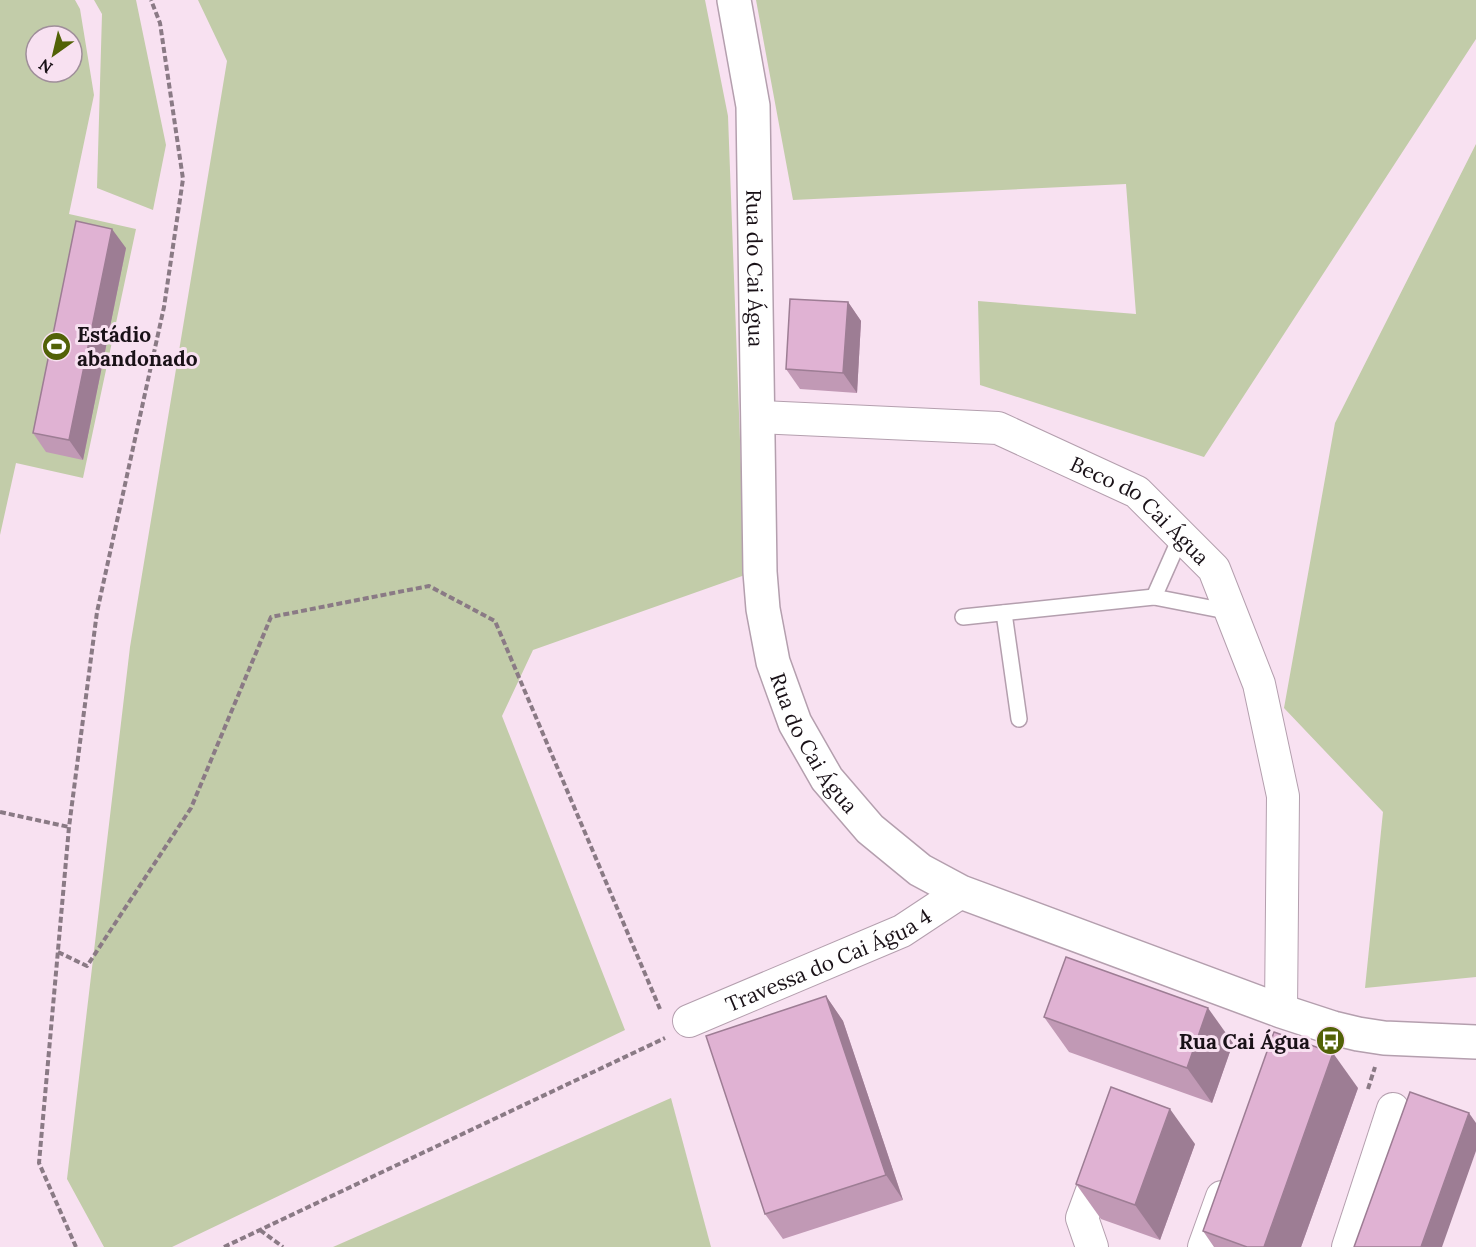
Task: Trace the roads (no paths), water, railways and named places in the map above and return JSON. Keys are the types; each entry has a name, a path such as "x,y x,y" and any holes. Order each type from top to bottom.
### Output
{"street":[{"name":"Rua do Cai Água","path":"734,0 753,106 760,572 763,609 773,662 795,723 827,779 870,829 920,870 962,892 1281,1011 1333,1028 1384,1038 1476,1042"},
{"name":"Beco do Cai Água","path":"759,417 998,428 1137,492 1214,568 1259,684 1283,796 1281,1011"},
{"name":"Travessa do Cai Água 4","path":"675,1017 902,931 962,892"},
{"path":"1348,1247 1393,1109"},
{"path":"1092,1247 1082,1218 1114,1133"},
{"path":"1204,1247 1231,1171"}],"lane":[{"path":"1154,597 1181,536"},
{"path":"963,617 1154,597 1231,612"},
{"path":"1005,613 1019,719"}],"place":[{"name":"Estádio abandonado","path":"56,346"},
{"name":"Rua Cai Água","path":"1331,1041"}]}
